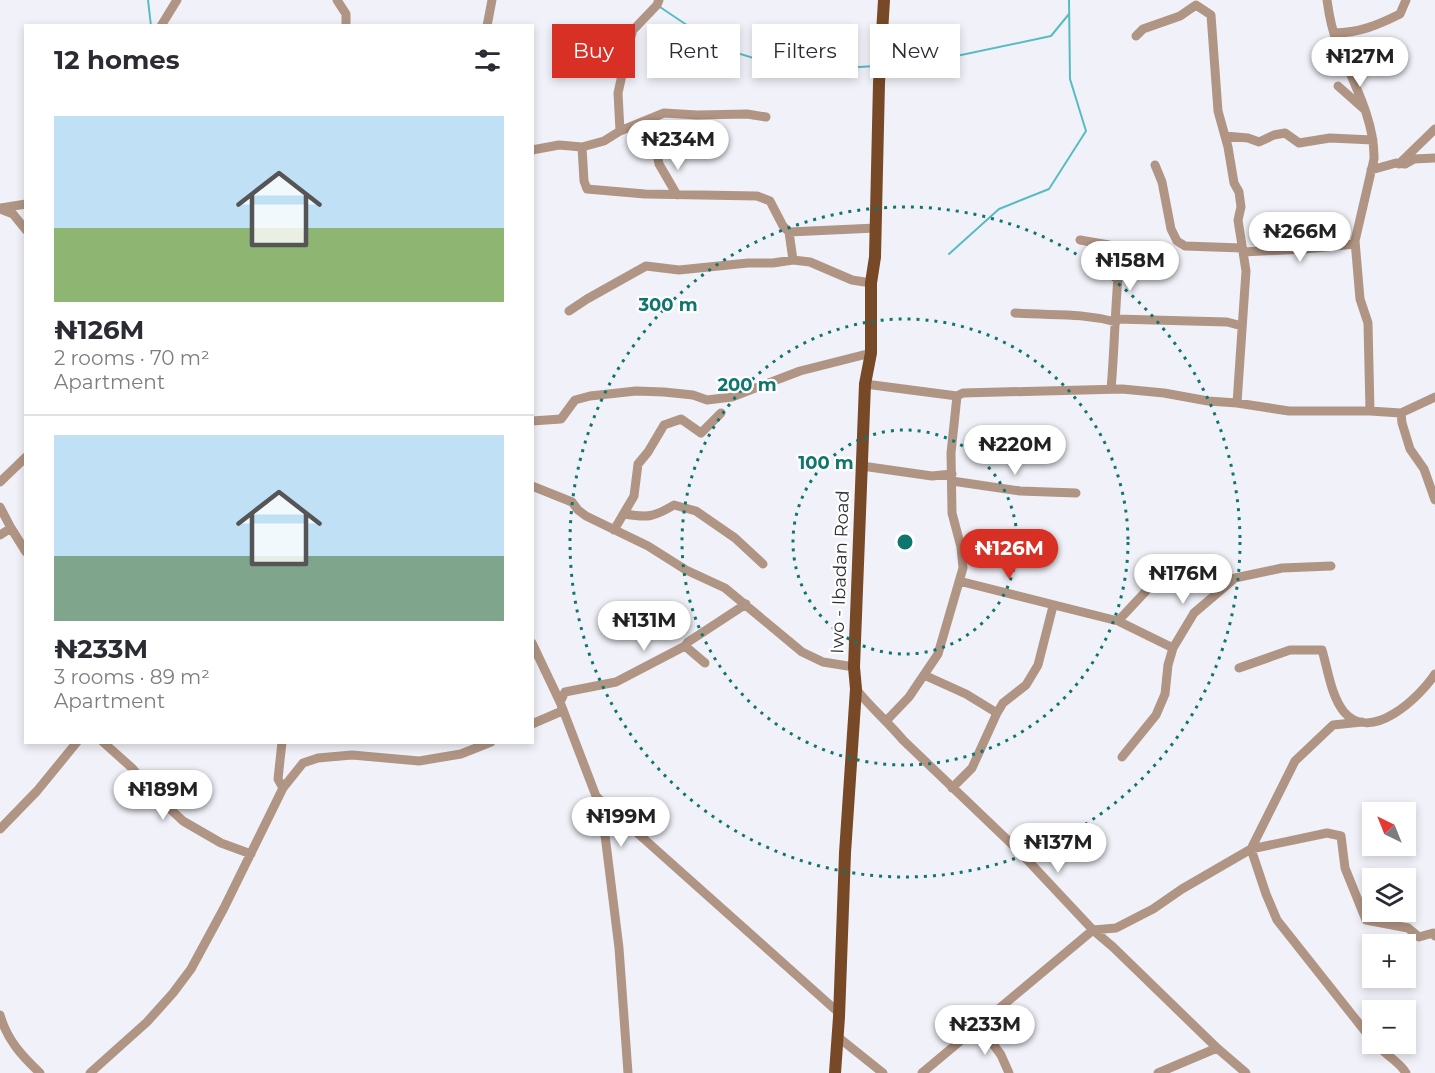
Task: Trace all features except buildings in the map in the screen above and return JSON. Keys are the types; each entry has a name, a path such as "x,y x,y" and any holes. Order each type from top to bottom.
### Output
{"main road":[{"name":"Iwo - Ibadan Road","path":"835,1073 845,853 856,689 854,667 865,384 871,353 871,283 875,257 879,83 885,0"}],"street":[{"path":"162,24 177,0"},
{"path":"337,0 346,14 346,24"},
{"path":"487,24 492,0"},
{"path":"620,130 618,93 630,39 633,30 659,0"},
{"path":"1327,0 1334,33 1361,96 1372,140 1374,159 1355,244 1360,299 1368,323 1370,411"},
{"path":"1334,33 1351,33 1372,27 1400,14 1406,0"},
{"path":"1136,36 1143,29 1180,15 1196,5 1209,12 1212,19 1218,111 1234,183 1239,192 1241,207 1238,219 1246,271 1237,403"},
{"path":"1338,86 1365,110"},
{"path":"534,150 559,145 582,147 604,141 620,130 664,113 747,114 766,117"},
{"path":"1399,164 1435,129"},
{"path":"1225,136 1248,138 1259,142 1285,133 1299,143 1329,138 1372,140"},
{"path":"582,147 584,181 587,189 645,194 765,198 770,201 783,226 789,232 793,260"},
{"path":"657,153 659,164 677,195"},
{"path":"1371,170 1396,163 1405,164 1414,159 1435,158"},
{"path":"1155,165 1162,182 1171,229 1177,241 1185,246 1242,250 1305,249 1355,244"},
{"path":"0,209 24,204"},
{"path":"0,209 13,214 24,228"},
{"path":"789,232 876,228"},
{"path":"1080,240 1109,245 1120,256 1116,287 1111,389"},
{"path":"569,311 646,266 679,270 793,260 810,262 852,280 871,283"},
{"path":"1015,313 1074,314 1116,320 1227,322 1242,326"},
{"path":"534,421 561,419 575,400 590,396 655,392 693,395 707,400 732,397 800,371 871,353"},
{"path":"865,384 957,396 963,393 1111,389 1164,393 1289,411 1370,411 1401,414 1435,397"},
{"path":"887,720 909,697 938,654 963,568 961,547 952,513 951,453 957,396"},
{"path":"614,530 634,496 638,464 664,425 681,419 701,433 721,413"},
{"path":"1401,414 1410,449 1424,469 1435,500"},
{"path":"0,482 24,459"},
{"path":"862,466 952,478 1020,491 1076,493"},
{"path":"534,487 572,502 586,516 648,546 686,570 725,588 802,652 823,662 854,667"},
{"path":"625,514 645,517 658,514 674,505 696,511 735,538 763,564"},
{"path":"0,507 24,549"},
{"path":"0,535 11,528"},
{"path":"1118,621 1175,560"},
{"path":"1122,756 1156,715 1165,694 1168,665 1173,648 1194,613 1235,578 1282,568 1331,566"},
{"path":"959,581 1118,621 1173,648"},
{"path":"534,723 561,707 565,693 616,682 685,646 746,604"},
{"path":"952,788 972,768 1003,703 1026,685 1038,665 1053,606"},
{"path":"685,646 705,663"},
{"path":"534,647 561,707 596,795 604,827 616,926 628,1073"},
{"path":"1239,668 1290,650 1322,651 1342,710 1362,722"},
{"path":"1362,1027 1277,920 1251,849 1295,761 1333,725 1372,723 1410,703 1435,674"},
{"path":"924,675 966,694 997,713"},
{"path":"856,689 875,713 887,720 903,740 1019,851 1093,930 1113,946 1217,1048 1246,1073"},
{"path":"0,829 37,791 75,744"},
{"path":"105,744 183,821 221,843 251,854"},
{"path":"282,744 278,779 283,788"},
{"path":"90,1073 147,1022 191,969 219,918 283,788 303,763 318,758 352,755 419,760 461,754 486,744"},
{"path":"596,795 839,1013"},
{"path":"587,807 599,808"},
{"path":"922,1073 1093,930 1116,928 1153,909 1182,889 1251,849 1327,833 1341,836 1345,868 1366,920 1408,928 1419,937 1433,933 1435,936"},
{"path":"0,1016 5,1031 21,1055 40,1073"},
{"path":"980,1026 1001,1055 1009,1073"},
{"path":"837,1037 883,1073"},
{"path":"1158,1073 1217,1048"},
{"path":"1384,1054 1394,1060 1406,1073"}],"waterway":[{"path":"148,0 151,24"},
{"path":"949,254 999,209 1049,189 1086,131 1070,79 1069,0"},
{"path":"660,7 721,48 796,71 870,66"},
{"path":"960,55 1051,36 1069,14"}]}
